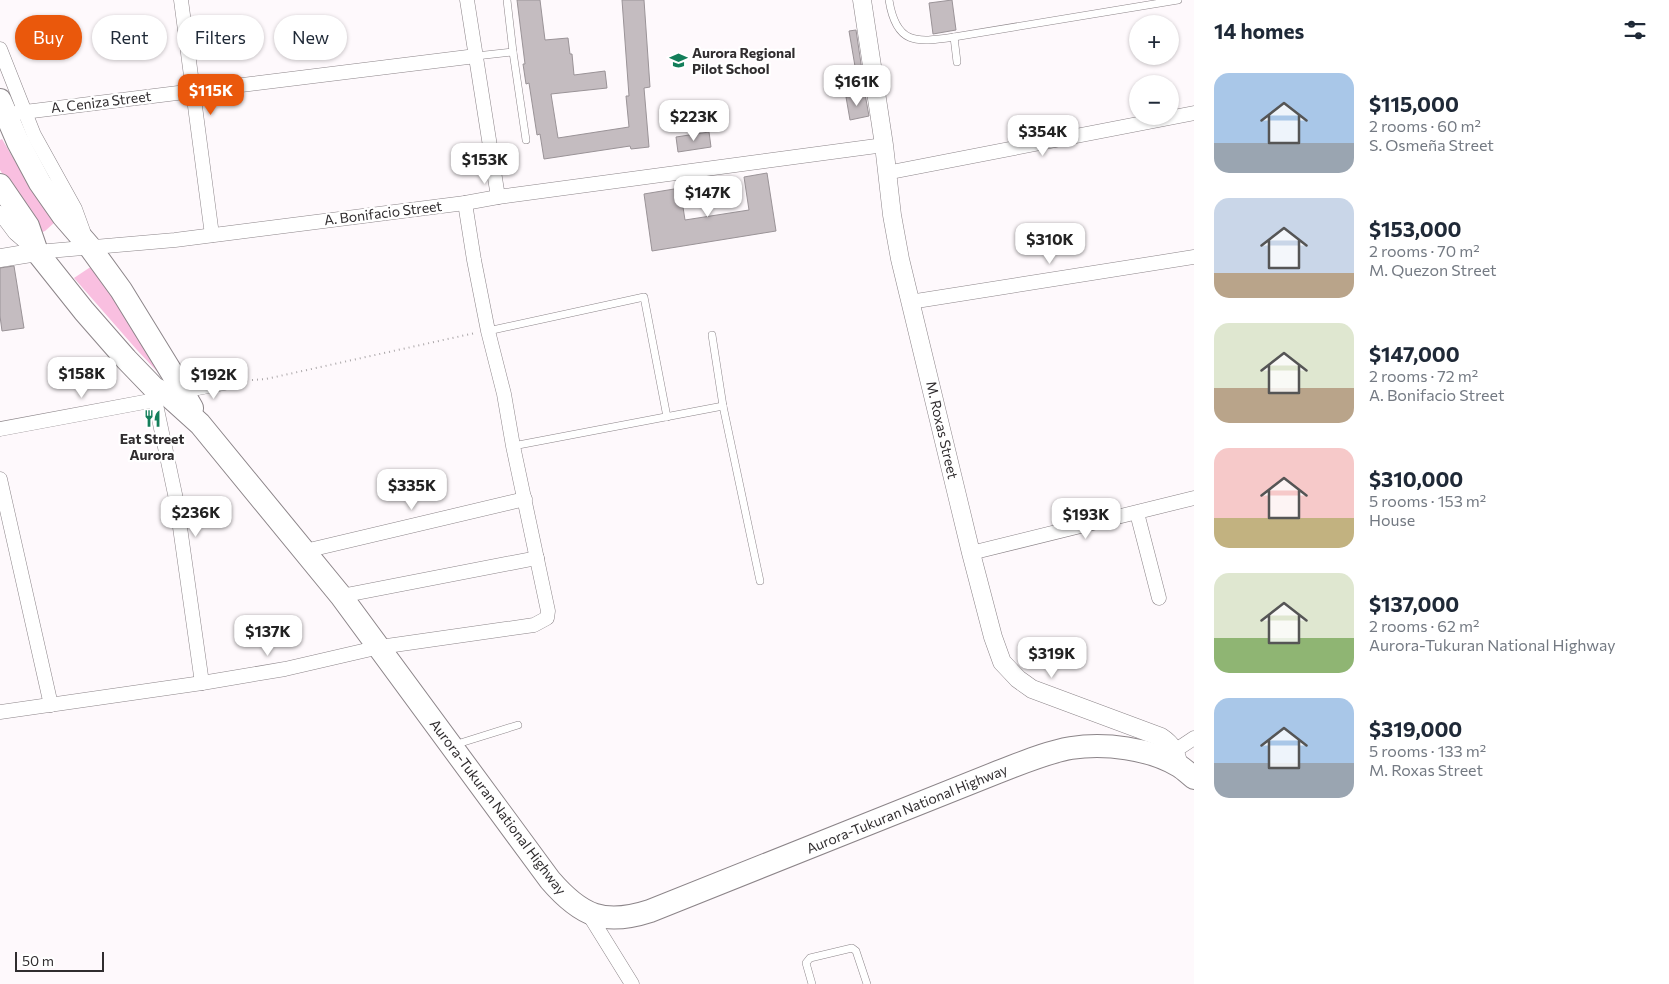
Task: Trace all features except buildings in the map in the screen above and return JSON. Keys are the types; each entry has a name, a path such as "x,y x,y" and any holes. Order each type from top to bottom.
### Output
{"highway":[{"name":"Aurora-Tukuran National Highway","path":"7,111 40,183 63,216 89,246 121,290 168,366 169,396"},
{"name":"Aurora-Tukuran National Highway","path":"0,185 28,226 38,252 84,311 154,388 169,396 200,424 341,596 550,880 564,896 588,913 618,918 635,916 650,911 998,772 1070,749 1099,746 1137,750 1183,765"}],"street":[{"path":"181,0 212,235"},
{"path":"467,0 498,197"},
{"name":"M. Roxas Street","path":"862,0 884,145 892,215 910,302 928,369 971,553 1002,662 1032,690 1161,737 1171,744 1183,765"},
{"name":"Aurora-Tukuran National Highway","path":"0,49 7,111"},
{"name":"A. Ceniza Street","path":"7,111 193,91 476,56"},
{"path":"886,173 1194,112"},
{"name":"A. Bonifacio Street","path":"0,258 89,246 175,240 465,203 884,145"},
{"path":"0,712 51,706 285,669 380,647 534,625 547,618 548,611 513,446 504,394 488,331 465,203"},
{"name":"Aurora-Tukuran National Highway","path":"0,213 15,233 38,252"},
{"path":"910,302 1194,257"},
{"path":"0,429 240,380"},
{"path":"169,396 176,499 202,683"},
{"path":"0,480 51,706"},
{"path":"971,553 1194,498"},
{"path":"305,552 524,499"},
{"path":"1137,513 1158,598"},
{"path":"341,596 537,558"},
{"path":"1183,765 1194,738"},
{"path":"588,913 632,984"}],"lane":[{"path":"507,0 526,140"},
{"path":"889,0 898,29 905,35 917,40 935,40 1178,0"},
{"path":"954,37 957,62"},
{"path":"476,56 513,52"},
{"path":"488,331 644,297 667,417"},
{"path":"712,334 723,406 760,581"},
{"path":"513,446 723,406"},
{"path":"451,746 518,725"},
{"path":"812,984 806,963 810,958 852,948 856,951 867,984"}],"path":[{"path":"240,380 266,379 488,331"}],"shaded area":[{"path":"2,139 29,185 55,222 45,231 40,233 0,170 0,140"},
{"path":"92,266 170,385 74,278"}],"place":[{"name":"Aurora Regional Pilot School","path":"678,61"},
{"name":"Eat Street Aurora","path":"152,419"}]}
